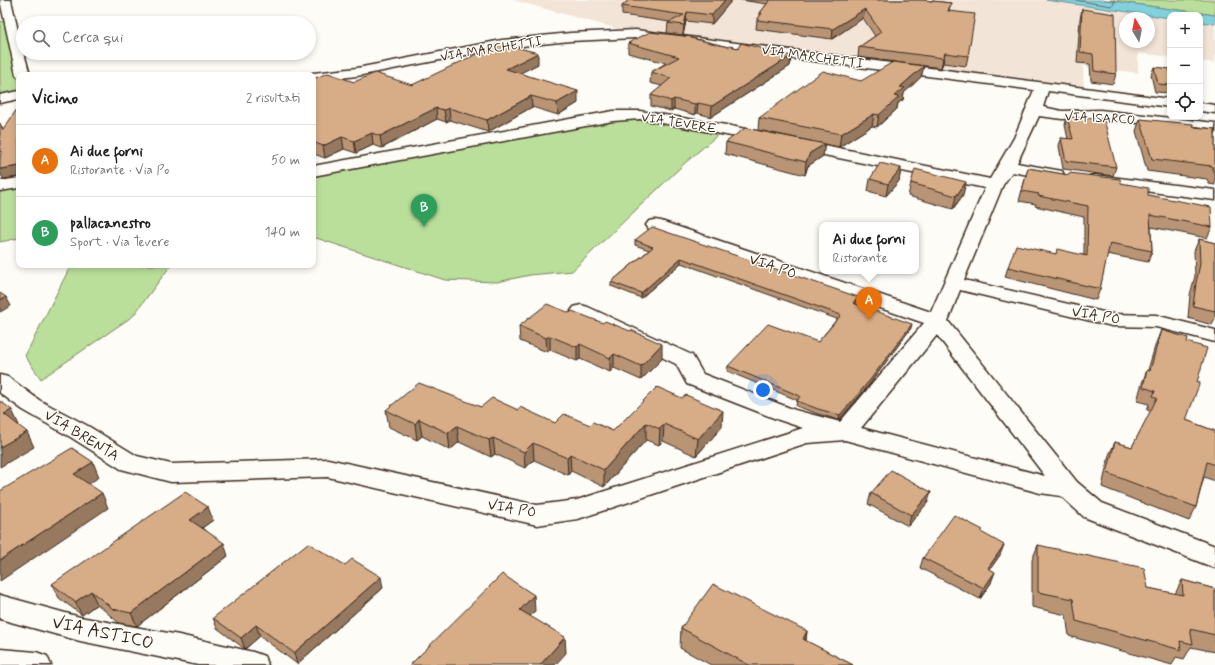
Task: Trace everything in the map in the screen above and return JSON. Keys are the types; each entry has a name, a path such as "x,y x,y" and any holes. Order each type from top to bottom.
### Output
{"street":[{"path":"5,0 16,46"},
{"name":"VIA MARCHETTI","path":"316,77 357,72 502,44 570,37 636,34 1042,88 1167,103"},
{"path":"19,60 22,72"},
{"path":"845,432 937,321 995,185 1008,166 1042,88"},
{"path":"0,99 16,96"},
{"path":"1203,107 1215,109"},
{"name":"VIA ISARCO","path":"1033,110 1062,115 1100,114 1215,128"},
{"name":"VIA TEVERE","path":"316,170 613,116 640,115 726,130 995,185"},
{"path":"1008,166 1073,178 1215,195"},
{"path":"0,186 16,184"},
{"name":"VIA PO","path":"655,225 937,321"},
{"name":"VIA PO","path":"954,283 1112,320 1156,321 1215,336"},
{"name":"VIA PO","path":"581,311 684,360 694,379 787,415 1040,484 1068,488"},
{"path":"937,321 1068,488 1093,510 1215,557"},
{"name":"VIA BRENTA","path":"0,382 31,405 80,432 130,463 171,472"},
{"name":"VIA PO","path":"171,472 328,468 537,515 578,509 805,435 845,432"},
{"name":"VIA ASTICO","path":"0,607 80,629 179,648 253,665"},
{"path":"0,662 36,665"}],"shaded area":[{"path":"513,0 1046,0 1129,12 1119,12 1119,48 1155,48 1155,16 1167,18 1167,57 1138,53 1138,73 1083,66 1084,93 636,34"},
{"path":"1203,22 1215,24 1215,63 1203,61"}],"green space":[{"path":"1104,0 1215,0 1215,15 1203,13 1203,12 1193,12"},
{"path":"14,20 16,60 18,60 19,72 16,72 16,97 0,100 0,22"},
{"path":"613,113 721,132 685,163 572,271 530,275 497,282 445,280 316,238 316,166"},
{"path":"16,185 16,239 0,242 0,188"},
{"path":"69,268 169,268 133,316 41,379 25,356"}],"water":[{"path":"1046,0 1104,0 1193,12 1167,12 1167,18 1155,16 1155,12 1129,12"},
{"path":"1203,13 1215,15 1215,24 1203,22"}],"building":[{"path":"629,0 725,0 712,15 687,12 684,25 668,23 684,15 622,6"},
{"path":"770,0 923,0 951,3 948,11 975,14 968,56 945,53 943,58 859,47 881,32 865,9 833,29 757,20 762,13 760,13"},
{"path":"1082,9 1115,14 1116,74 1094,71 1093,54 1080,52"},
{"path":"650,32 692,37 691,38 728,47 738,48 741,43 791,56 712,106 674,99 671,101 651,95 671,78 651,72 679,57 628,43"},
{"path":"500,43 538,53 506,69 578,91 557,103 531,96 487,120 449,108 444,110 436,108 380,136 372,133 354,141 342,137 323,146 316,143 316,78 328,73 354,82 375,73 412,85"},
{"path":"893,62 924,66 900,87 905,88 894,96 899,97 879,115 874,114 841,134 759,118 823,71 861,81"},
{"path":"1154,67 1167,69 1167,85 1158,84"},
{"path":"16,110 16,166 0,169 0,123 3,130"},
{"path":"1067,117 1104,119 1116,167 1066,161 1061,138 1073,139"},
{"path":"1140,119 1193,124 1194,127 1215,129 1215,172 1212,166 1152,159"},
{"path":"745,128 825,144 810,153 806,162 726,142"},
{"path":"880,163 901,168 888,184 870,179"},
{"path":"1028,168 1069,175 1069,173 1120,179 1121,183 1148,188 1148,195 1211,207 1212,227 1150,215 1152,251 1110,243 1100,289 1008,267 1016,245 1056,254 1057,249 1087,256 1088,206 1038,196 1039,194 1022,191"},
{"path":"915,169 966,182 956,196 911,183"},
{"path":"652,227 858,297 853,303 912,324 870,380 840,415 818,409 797,401 800,396 728,366 768,324 818,342 841,315 681,258 641,293 611,282 653,247 635,240"},
{"path":"1199,239 1215,243 1215,311 1193,306 1200,264"},
{"path":"0,293 6,297 0,300"},
{"path":"547,304 570,313 572,311 603,323 605,321 630,331 631,330 662,344 641,366 614,354 610,358 580,344 577,347 550,336 546,338 519,326"},
{"path":"1161,330 1188,338 1187,342 1207,348 1197,382 1200,382 1186,420 1215,431 1215,465 1207,462 1196,507 1107,473 1115,442 1132,447 1157,398 1153,396 1155,391 1143,387 1147,370 1150,371"},
{"path":"419,383 481,407 492,398 518,410 520,407 555,423 564,414 590,425 593,422 613,431 657,387 682,398 686,395 723,411 698,439 664,424 660,429 646,423 604,470 570,454 567,458 533,443 524,452 493,438 489,440 457,426 448,433 419,419 415,424 386,410"},
{"path":"0,401 12,410 4,414 27,432 0,447"},
{"path":"72,448 93,462 74,474 102,493 0,560 0,491"},
{"path":"891,470 931,492 911,515 871,493"},
{"path":"185,492 208,507 190,520 224,543 131,613 113,609 91,591 75,602 52,584"},
{"path":"954,515 983,530 981,532 1004,545 988,568 995,572 984,588 923,558"},
{"path":"308,543 345,565 352,559 381,577 294,653 256,625 241,638 213,618"},
{"path":"1038,545 1144,568 1148,588 1183,595 1182,580 1215,589 1215,635 1190,629 1193,644 1180,641 1181,650 1076,621 1073,599 1038,592"},
{"path":"502,574 534,595 520,610 565,637 540,665 410,665"},
{"path":"713,584 807,631 803,639 853,665 749,665 681,628"}],"place":[{"name":"pallacanestro","path":"424,227"},
{"name":"Ai due forni","path":"869,320"}]}
